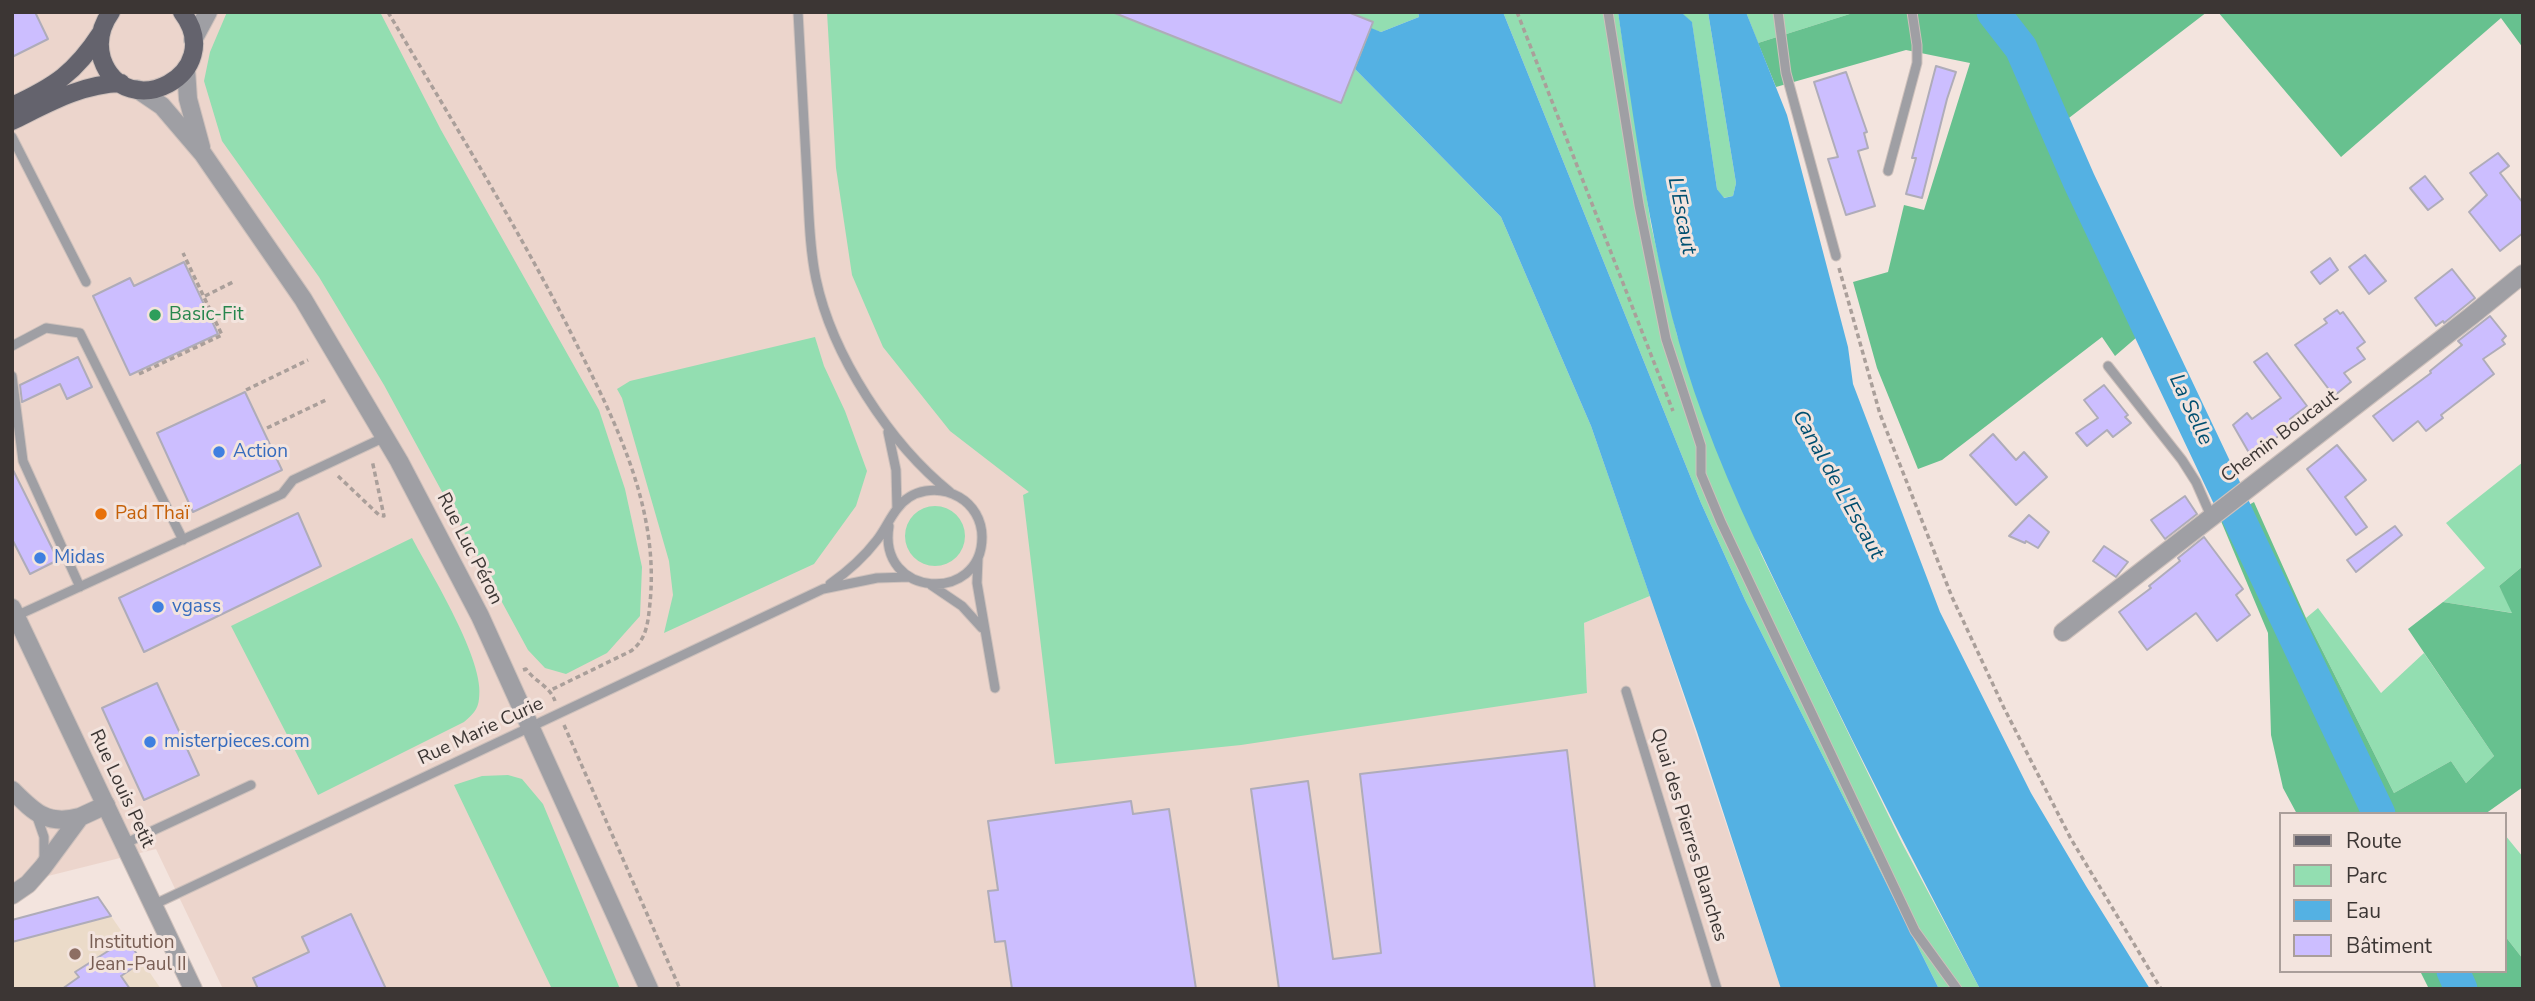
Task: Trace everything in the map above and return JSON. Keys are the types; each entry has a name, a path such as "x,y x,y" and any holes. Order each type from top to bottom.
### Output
{"main road":[{"path":"12,106 47,89 67,74 84,57 101,33 111,12"},
{"path":"12,121 74,92 99,85 151,90 164,87 186,69 192,52 190,26 182,12"},
{"path":"101,33 99,46 104,64 129,86"}],"street":[{"path":"193,40 208,12"},
{"name":"Rue Luc Péron","path":"186,69 188,99 203,154"},
{"name":"Rue Luc Péron","path":"129,86 162,106 203,154 303,299 385,437 468,592 649,989"},
{"name":"Chemin Boucaut","path":"2063,632 2523,274"},
{"name":"Rue Louis Petit","path":"14,612 192,989"},
{"path":"12,790 35,813 57,820 80,817 106,805"},
{"path":"12,895 28,884 43,867 80,817"}],"lane":[{"path":"798,12 811,239 816,277 826,314 842,353 884,421 918,465 950,492 964,500 978,518 982,533 977,583 995,688"},
{"path":"1608,12 1639,205 1665,340 1700,446 1701,474 1915,931 1957,989"},
{"path":"1778,12 1786,72 1836,256"},
{"path":"1888,171 1917,63 1912,12"},
{"path":"12,137 86,282"},
{"path":"12,346 46,328 80,333 183,540"},
{"path":"2108,366 2186,466 2211,516"},
{"path":"12,376 23,461 80,587"},
{"path":"884,421 894,455 897,509"},
{"path":"14,612 80,587 282,494 293,480 385,437"},
{"path":"950,492 921,492 897,509 889,526 891,555 899,568 910,577 930,584 962,606 984,630"},
{"name":"Rue Marie Curie","path":"153,905 823,589 855,563 889,526"},
{"path":"930,584 957,579 970,569 978,556"},
{"name":"Rue Marie Curie","path":"823,589 877,578 910,577"},
{"name":"Quai des Pierres Blanches","path":"1626,691 1717,989"},
{"path":"124,844 251,785"},
{"path":"35,813 44,837 43,867"}],"path":[{"path":"388,12 495,192 547,286 616,425 641,500 652,572 646,632 638,646 631,651 551,690"},
{"path":"1517,12 1674,411"},
{"path":"139,374 222,335 183,253"},
{"path":"1836,256 1880,414 1952,597 2008,717 2071,839 2161,989"},
{"path":"205,296 233,282"},
{"path":"246,390 308,360"},
{"path":"267,428 327,399"},
{"path":"338,476 379,515 384,516 372,460"},
{"path":"508,678 526,669 551,690 559,715 680,989"}],"shaded area":[{"path":"12,12 1032,12 1587,693 1584,623 1650,596 1781,989 223,989 156,849 12,885"},
{"name":"Institution Jean-Paul II","path":"98,897 161,989 12,989 12,920"}],"green space":[{"path":"227,12 380,12 441,130 599,410 625,489 642,567 640,616 607,653 566,674 545,668 528,650 384,385 319,277 222,141 204,81 210,52"},
{"path":"827,12 1418,12 1419,17 1381,32 1371,29 1355,69 1501,217 1591,426 1650,596 1584,623 1587,693 1241,745 1055,764 1023,495 1029,492 950,431 883,347 852,275 836,168"},
{"path":"1503,12 1618,12 1651,225 1677,335 1761,554 1902,843 1980,989 1939,989 1745,600 1701,503"},
{"path":"1681,12 1708,12 1736,183 1733,196 1723,198 1717,189 1692,23"},
{"path":"1746,12 1856,12 1758,43"},
{"path":"1856,12 2207,12 2065,121 2159,318 2115,356 2102,337 1942,460 1918,469 1877,368 1853,282 1888,272 1904,205 1924,210 1970,63 1906,50 1776,87 1758,43"},
{"path":"2218,12 2523,12 2523,48 2501,18 2341,157"},
{"path":"815,337 824,366 845,411 867,471 856,506 814,564 664,633 673,595 669,561 622,398 617,389 630,381"},
{"path":"2523,462 2523,566 2499,586 2513,613 2443,602 2485,568 2446,523"},
{"path":"2254,502 2306,618 2394,793 2451,761 2466,783 2494,756 2408,629 2443,602 2512,613 2499,586 2523,566 2523,787 2488,812 2296,812 2283,788 2271,735 2268,633 2221,521"},
{"path":"929,506 941,506 957,514 963,524 963,548 957,558 941,566 929,566 913,558 905,542 905,530 913,514"},
{"path":"412,538 466,641 479,683 477,706 464,722 318,795 231,626"},
{"path":"2318,608 2381,693 2424,653 2494,756 2466,783 2451,761 2394,793 2306,618"},
{"path":"508,775 522,779 543,804 620,989 552,989 454,785 482,776"},
{"path":"2507,837 2523,857 2523,959 2507,939"},
{"path":"2507,939 2523,959 2523,989 2429,989 2421,973 2507,973"}],"water":[{"path":"1418,12 1503,12 1701,503 1745,600 1939,989 1781,989 1697,732 1591,426 1501,217 1355,69 1371,28 1381,32 1419,17"},
{"path":"1618,12 1681,12 1692,22 1717,189 1724,198 1733,196 1736,183 1708,12 1746,12 1787,115 1848,347 1853,384 1940,612 2031,793 2150,989 1980,989 1783,599 1703,416 1686,367 1660,267 1641,165"}],"building":[{"path":"12,12 35,12 48,39 12,57"},
{"path":"1112,12 1348,12 1373,22 1341,103"},
{"path":"1936,66 1956,72 1922,198 1906,194 1916,158 1912,158"},
{"path":"1846,72 1867,132 1864,133 1868,148 1858,151 1875,206 1846,215 1828,159 1838,157 1814,82"},
{"path":"2498,153 2509,166 2500,173 2523,203 2523,233 2500,251 2469,212 2487,195 2470,173"},
{"path":"2425,176 2443,199 2428,210 2410,188"},
{"path":"2365,255 2386,281 2369,294 2349,267"},
{"path":"2330,258 2338,270 2320,284 2311,272"},
{"name":"Basic-Fit","path":"184,262 218,334 130,375 93,296 130,278 134,286"},
{"path":"2452,269 2475,298 2444,323 2443,321 2436,326 2415,298"},
{"path":"2337,310 2340,314 2343,312 2365,342 2357,348 2365,359 2344,373 2351,382 2334,396 2295,345 2327,323 2324,319"},
{"path":"2490,316 2506,336 2502,340 2505,344 2483,359 2494,374 2441,415 2443,418 2426,431 2418,421 2393,441 2373,416 2431,373 2430,371 2462,345 2458,341"},
{"path":"2267,353 2307,406 2290,419 2294,423 2252,458 2233,425 2247,413 2252,419 2281,398 2254,362"},
{"path":"78,357 92,387 67,399 60,384 22,402 20,385"},
{"path":"2104,385 2128,415 2125,417 2131,423 2113,437 2107,430 2087,446 2076,433 2098,418 2084,400"},
{"name":"Action","path":"245,392 282,470 193,512 157,433"},
{"path":"1993,434 2016,460 2024,452 2047,477 2016,505 1970,455"},
{"path":"2337,445 2366,480 2345,497 2367,527 2356,535 2307,469"},
{"path":"12,468 58,560 30,574 12,539"},
{"path":"2185,496 2197,514 2165,539 2151,520"},
{"path":"298,513 321,566 144,652 119,598"},
{"path":"2029,515 2049,532 2038,548 2009,536"},
{"path":"2395,526 2402,535 2356,572 2347,560"},
{"path":"2204,537 2243,589 2236,595 2250,615 2217,641 2196,613 2147,650 2119,612 2151,588 2149,586 2180,561 2178,558"},
{"path":"2104,546 2128,562 2116,577 2093,561"},
{"name":"misterpieces.com","path":"157,683 199,775 144,800 102,708"},
{"path":"1567,750 1595,989 1279,989 1251,789 1308,781 1333,959 1381,953 1360,774"},
{"path":"1131,801 1133,814 1169,809 1196,989 1012,989 1005,941 995,942 988,891 998,890 988,821"},
{"path":"98,897 111,916 12,942 12,920"},
{"path":"351,914 386,989 258,989 253,978 309,952 302,937"},
{"path":"127,939 142,962 121,976 130,989 62,989 79,977 75,972"}],"waterway":[{"name":"La Selle","path":"1993,12 2021,48 2079,181 2378,812"},
{"name":"La Selle","path":"2454,973 2461,989"}],"place":[{"name":"Basic-Fit","path":"155,315"},
{"name":"Action","path":"219,452"},
{"name":"Pad Thaï","path":"101,514"},
{"name":"Midas","path":"40,558"},
{"name":"vgass","path":"158,607"},
{"name":"misterpieces.com","path":"150,742"},
{"name":"Institution Jean-Paul II","path":"75,954"}],"water label":[{"name":"L'Escaut","path":"1681,216"},
{"name":"Canal de L'Escaut","path":"1837,485"}]}
